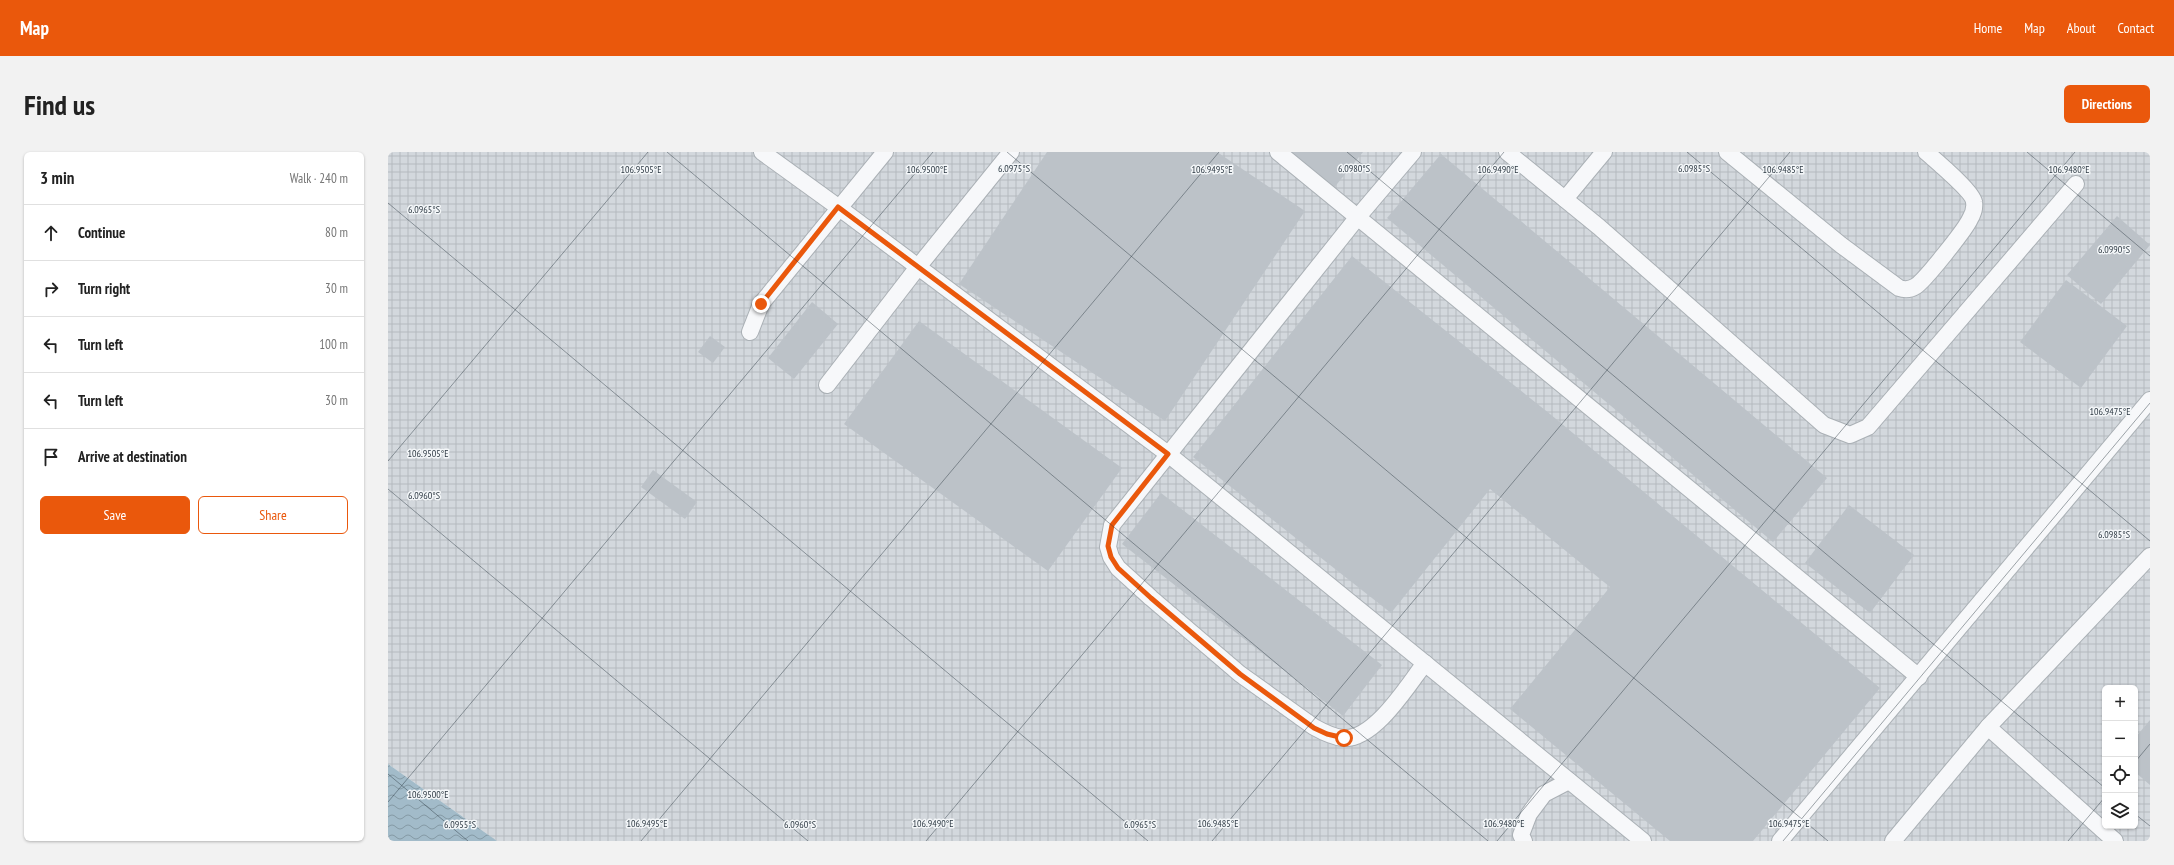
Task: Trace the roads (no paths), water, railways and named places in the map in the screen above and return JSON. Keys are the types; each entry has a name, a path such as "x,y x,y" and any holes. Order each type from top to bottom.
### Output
{"lane":[{"path":"762,152 838,207 1168,454 1643,841"},
{"path":"750,332 761,304 884,152"},
{"path":"827,385 918,267 1011,152"},
{"path":"1278,152 1919,677"},
{"path":"1413,152 1357,218 1112,525 1108,546 1111,557 1118,568 1151,598 1240,674 1314,728 1327,734 1344,738 1358,736 1376,725 1425,663"},
{"path":"1507,152 1565,198 1824,425 1850,435 1868,427 2076,184"},
{"path":"1565,198 1604,152"},
{"path":"1727,152 1841,245 1899,288 1907,290 1915,287 1926,276 1970,221 1975,209 1974,200 1963,187 1926,152"},
{"path":"1780,841 2150,400"},
{"path":"1894,841 1988,727 2150,556"},
{"path":"1988,727 2115,841"},
{"path":"1524,841 1521,835 1529,814 1544,794 1569,781"}],"water":[{"path":"388,764 497,841 388,841"}]}
